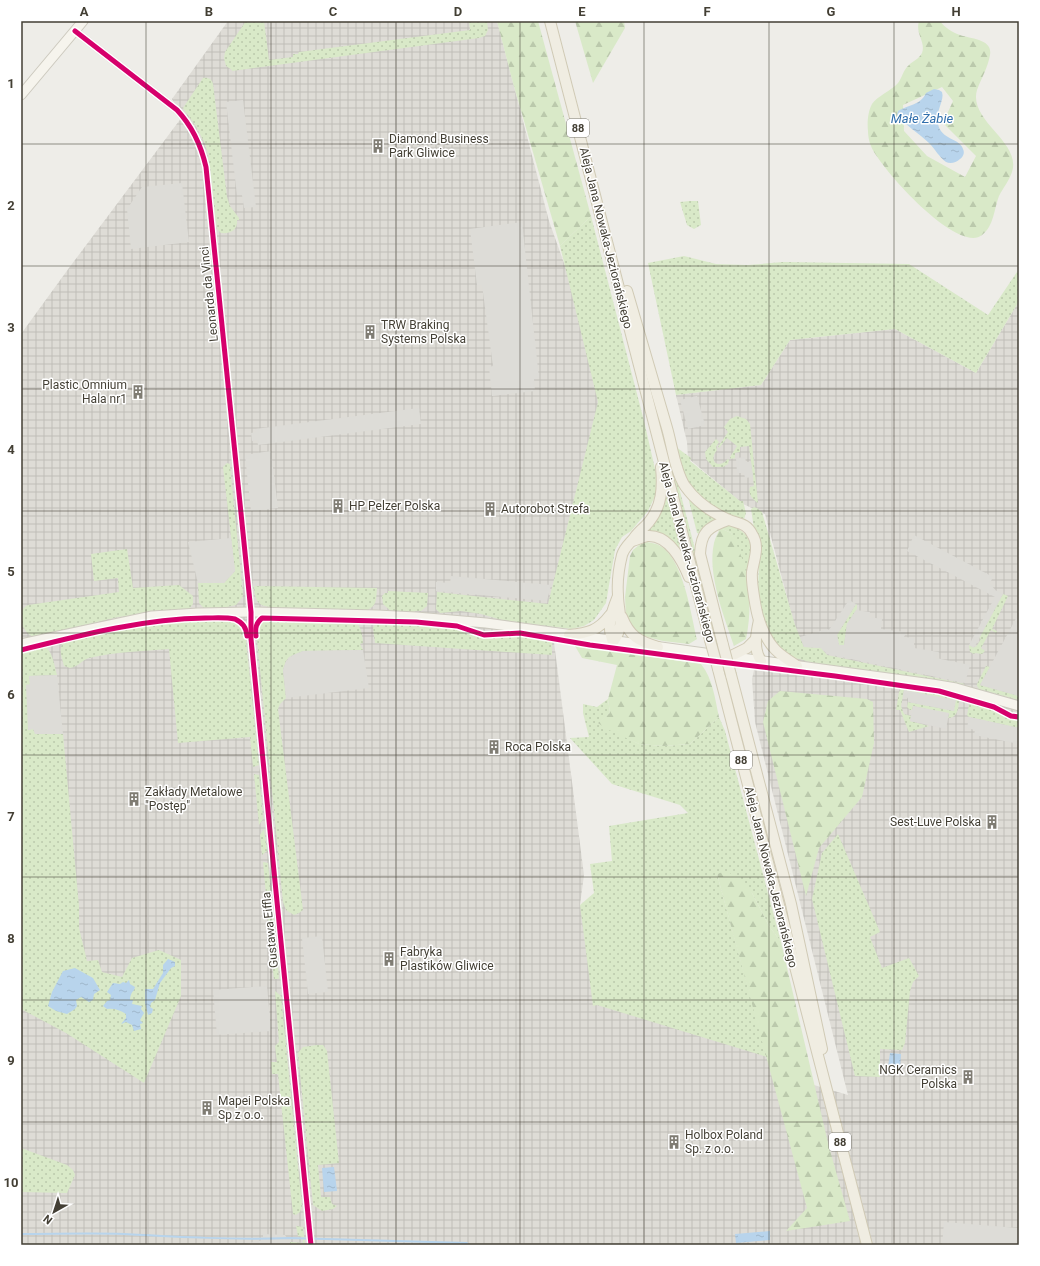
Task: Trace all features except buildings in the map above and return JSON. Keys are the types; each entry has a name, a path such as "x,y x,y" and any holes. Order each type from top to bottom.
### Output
{"main road":[{"name":"Aleja Jana Nowaka-Jeziorańskiego","path":"550,21 866,1245"},
{"path":"602,223 617,256 680,478 689,492 698,501 728,520 748,528 752,534 755,541 756,552 752,578 759,620 768,639 777,651 797,666"},
{"path":"613,642 618,635 620,628 616,615 622,555 631,541 649,522 660,501 662,490 658,440"},
{"path":"728,520 713,525 707,530 700,542 700,554 791,904 820,1041 829,1100"},
{"path":"631,541 647,536 658,538 669,545 677,553 685,568 702,608"},
{"path":"570,635 584,634 593,631 616,615"},
{"path":"616,615 635,637 658,647"},
{"path":"759,620 756,639 757,655 760,661"},
{"path":"729,657 747,648 756,639"},
{"path":"760,661 767,648 768,639"}],"street":[{"path":"21,95 83,21"},
{"name":"Leonarda da Vinci","path":"75,31 178,110 193,131 200,145 206,167 250,612"},
{"path":"21,644 152,616 250,612 416,617 467,621 945,686 1019,706"},
{"name":"Gustawa Eiffla","path":"250,612 251,639 311,1244"}],"shaded area":[{"path":"228,21 497,21 549,221 607,384 551,619 584,875 580,905 767,1057 814,1085 848,1095 755,722 752,679 754,670 796,675 797,635 765,514 743,504 688,458 687,442 676,395 761,385 790,340 895,329 976,373 1019,301 1019,1245 21,1245 21,334 182,117 172,99"},
{"path":"243,100 256,207 244,208 242,195 237,195 226,102"},
{"path":"182,183 189,242 131,249 127,209 142,187"},
{"path":"522,222 539,378 534,379 535,391 492,396 489,367 493,366 482,285 477,285 470,229"},
{"path":"697,396 705,425 688,429 680,400"},
{"path":"419,408 421,424 258,445 257,440 252,441 251,433 256,432 255,429"},
{"path":"271,451 278,508 251,511 245,455"},
{"path":"745,457 746,462 751,462 753,477 745,478 744,473 737,473 736,458"},
{"path":"914,535 993,577 990,583 995,590 1003,594 974,648 969,645 995,597 907,551"},
{"path":"231,538 235,571 224,583 198,583 188,542"},
{"path":"451,576 551,585 547,601 436,591 436,582 450,583"},
{"path":"849,600 856,604 837,635 839,645 844,645 847,624 856,610 870,612 869,617 882,619 881,629 905,632 904,637 914,638 914,648 939,652 936,658 970,665 965,683 827,654 821,648 804,647 800,637 827,629 829,630"},
{"path":"1019,613 1019,696 980,685"},
{"path":"363,650 369,688 286,698 283,670 286,661 293,655 303,651"},
{"path":"57,675 63,734 35,734 33,729 28,730 26,685 30,684 29,676"},
{"path":"904,690 956,700 954,711 908,702 908,698 903,696"},
{"path":"913,706 949,713 946,729 910,721"},
{"path":"969,717 1019,728 1019,744 974,735 975,730 967,728"},
{"path":"322,936 328,992 308,994 302,938"},
{"path":"267,986 271,1031 217,1035 213,990"},
{"path":"944,1222 1019,1228 1019,1245 942,1245"},
{"path":"263,1234 285,1235 291,1245 241,1245 263,1240"}],"green space":[{"path":"246,21 264,21 269,60 293,57 293,54 298,54 299,52 470,30 469,21 487,21 488,30 485,36 479,38 232,71 226,66 224,58 225,52"},
{"path":"497,21 538,21 591,216 560,246 513,83"},
{"path":"575,21 624,21 625,28 593,83"},
{"path":"919,21 940,21 946,28 954,33 980,40 988,46 990,50 988,64 977,90 976,101 980,112 1003,141 1013,161 1012,172 999,196 989,227 982,235 971,238 956,232 938,221 920,206 888,172 877,157 870,143 868,121 872,104 898,83 907,67 922,53 923,45 918,26","holes":["942,87 953,101 943,123 976,156 965,177 927,156 904,131 903,105"]},
{"path":"203,78 210,79 213,84 227,197 230,206 239,218 235,229 228,233 221,233 217,229 208,154 197,128 183,108"},
{"path":"698,201 701,225 694,229 687,225 680,202"},
{"path":"591,216 644,421 658,482 656,494 648,511 631,531 622,537 615,550 606,603 594,620 584,626 571,629 502,620 481,614 461,611 440,613 436,609 437,592 548,604 598,402 560,246"},
{"path":"684,256 716,264 748,265 783,262 909,264 988,315 1019,269 1019,301 976,373 895,329 790,340 761,385 676,395 648,263"},
{"path":"655,405 670,453 719,641 716,641"},
{"path":"737,416 746,419 750,424 758,503 750,494 750,487 754,486 749,446 740,447 740,452 735,453 735,458 731,459 730,457 737,446 727,438 719,448 718,447 728,432 724,427 730,419"},
{"path":"716,439 719,442 716,447 717,450 714,454 715,463 721,464 728,459 729,460 728,464 723,467 713,467 706,459 705,452"},
{"path":"676,447 691,458 690,461 740,501 743,501 746,513 744,519 726,513 703,501 683,478"},
{"path":"227,463 230,464 243,595 236,605 227,607 227,609 204,608 199,603 198,583 224,583 235,571 223,467"},
{"path":"665,497 668,499 680,546 679,548 645,531"},
{"path":"690,499 718,519 700,534 697,533 689,501"},
{"path":"754,507 762,512 795,625 804,647 821,648 827,655 965,684 963,685 911,676 910,678 824,666 787,655 768,635 762,615 758,590 759,561 751,509"},
{"path":"729,525 744,533 748,538 751,557 748,573 746,573 731,533 720,528"},
{"path":"720,528 731,533 737,545 748,582 748,630 746,639 734,646 721,608 713,568 712,555 714,543"},
{"path":"647,542 656,544 665,550 673,559 679,572 689,601 697,639 689,644 663,641 639,634 626,617 625,597 630,556 633,550 639,545"},
{"path":"127,549 133,588 179,585 193,596 193,604 189,609 118,617 34,637 26,631 21,621 21,616 24,608 28,605 119,592 118,578 94,581 91,554"},
{"path":"254,586 377,588 374,605 364,611 271,610 271,607 262,605 257,601"},
{"path":"388,591 428,593 427,606 421,611 415,611 414,613 392,612 383,604 382,596 385,593 388,593"},
{"path":"1003,594 1008,596 992,629 997,631 996,633 991,630 981,648 985,651 982,654 974,654 970,652 969,645 976,647 981,639 979,638"},
{"path":"856,604 857,609 847,624 844,645 839,645 837,635"},
{"path":"225,619 232,620 242,625 245,631 259,765 253,767 250,737 178,743 169,649 109,654 89,658 70,668 64,666 61,657 63,642 149,624"},
{"path":"263,620 354,622 360,628 363,643 360,644 363,650 303,651 289,657 283,670 286,698 280,704 278,709 303,910 294,915 286,910 283,902 256,629 259,622"},
{"path":"378,622 450,626 491,637 514,635 546,639 552,641 552,655 375,643 373,628"},
{"path":"44,646 51,655 57,675 29,676 28,730 33,729 36,734 63,734 79,906 79,928 87,961 98,960 102,972 122,977 132,958 159,950 181,960 181,996 144,1083 66,1033 21,1009 21,652"},
{"path":"575,646 701,664 711,683 719,717 690,744 664,746 639,744 607,729 598,723 610,713 608,699 617,665 582,658"},
{"path":"986,666 990,667 980,685 1019,696 1019,700 979,689 977,684"},
{"path":"903,687 936,692 959,698 959,705 956,714 951,718 948,718 949,714 913,706 912,710 910,710 907,707 908,702 954,711 904,690 901,706 904,714 911,716 910,721 929,726 909,732 900,710 896,710 899,692"},
{"path":"780,691 867,699 873,702 874,743 862,797 819,848 806,896 763,722 768,701"},
{"path":"608,699 610,713 599,723 639,744 664,746 690,744 719,717 725,731 781,942 769,926 752,893 717,874 767,1057 597,1005 593,1006 580,905 594,893 590,864 612,861 609,826 688,813 680,805 612,784 570,738 589,737 583,713 583,704 597,707"},
{"path":"972,703 997,710 1010,717 1019,719 1019,728 969,717 967,715 969,705"},
{"path":"254,774 259,775 263,819 259,825"},
{"path":"264,829 267,851 262,855 260,835"},
{"path":"838,834 880,932 870,937 882,968 909,958 919,976 913,982 910,991 905,1043 902,1050 880,1049 880,1077 855,1076 812,899 822,853"},
{"path":"263,862 268,863 275,935 270,939"},
{"path":"726,871 740,879 746,885 752,893 769,926 781,942 829,1147 850,1221 786,1231 807,1208 717,874"},
{"path":"270,945 276,947 278,979 274,979"},
{"path":"275,991 281,996 302,1206 300,1212 296,1215 293,1214 278,1074 272,1074 271,1062 277,1062 275,1046 279,1042"},
{"path":"323,1045 327,1051 339,1163 318,1165 321,1197 330,1197 332,1204 337,1206 333,1209 322,1211 313,1205 298,1053 303,1047"},
{"path":"21,1148 67,1165 73,1170 75,1175 67,1193 21,1192"},
{"path":"296,1226 303,1227 305,1245 290,1244 290,1242 303,1243 303,1237 298,1236"}],"water":[{"name":"Małe Żabie","path":"934,89 942,92 943,95 937,119 940,129 946,136 961,145 964,150 962,157 953,163 946,162 929,143 904,123 897,115 898,111 918,102 926,93"},
{"path":"168,959 175,962 175,966 171,968 160,983 155,1000 151,1003 150,1007 153,1009 152,1013 148,1015 145,1003 145,989 153,989 163,973 163,965"},
{"path":"75,968 93,978 100,990 94,994 93,1000 89,1002 81,997 76,1000 77,1006 67,1014 56,1011 48,1006 52,992 63,971"},
{"path":"129,980 130,984 135,987 130,1000 133,1000 132,1004 142,1006 141,1009 144,1013 140,1020 143,1023 140,1024 141,1029 134,1031 132,1025 126,1022 121,1024 126,1018 126,1014 121,1011 107,1009 103,1006 110,1000 111,995 107,992 113,983 126,983"},
{"path":"890,1053 901,1054 900,1068 888,1067"},
{"path":"334,1167 337,1191 324,1192 322,1168"},
{"path":"770,1231 770,1240 736,1243 735,1234"}],"waterway":[{"path":"21,1234 111,1234 206,1238 289,1238 467,1243"}],"cycle path":[{"path":"75,31 183,116 196,137 202,151 206,167 251,612 251,639 311,1245"},
{"path":"256,636 256,626 262,618 416,622 457,626 484,635 520,633 590,645 835,676 939,691 994,707 1011,716 1019,717"},
{"path":"21,650 112,629 158,621 181,619 235,619 244,626 247,636"}],"place":[{"name":"Diamond Business Park Gliwice","path":"378,146"},
{"name":"TRW Braking Systems Polska","path":"370,332"},
{"name":"Plastic Omnium Hala nr1","path":"138,392"},
{"name":"HP Pelzer Polska","path":"338,506"},
{"name":"Autorobot Strefa","path":"490,509"},
{"name":"Roca Polska","path":"494,747"},
{"name":"Zakłady Metalowe \"Postęp\"","path":"134,799"},
{"name":"Sest-Luve Polska","path":"992,822"},
{"name":"Fabryka Plastików Gliwice","path":"389,959"},
{"name":"NGK Ceramics Polska","path":"968,1077"},
{"name":"Mapei Polska Sp z o.o.","path":"207,1108"},
{"name":"Holbox Poland Sp. z o.o.","path":"674,1142"}]}
